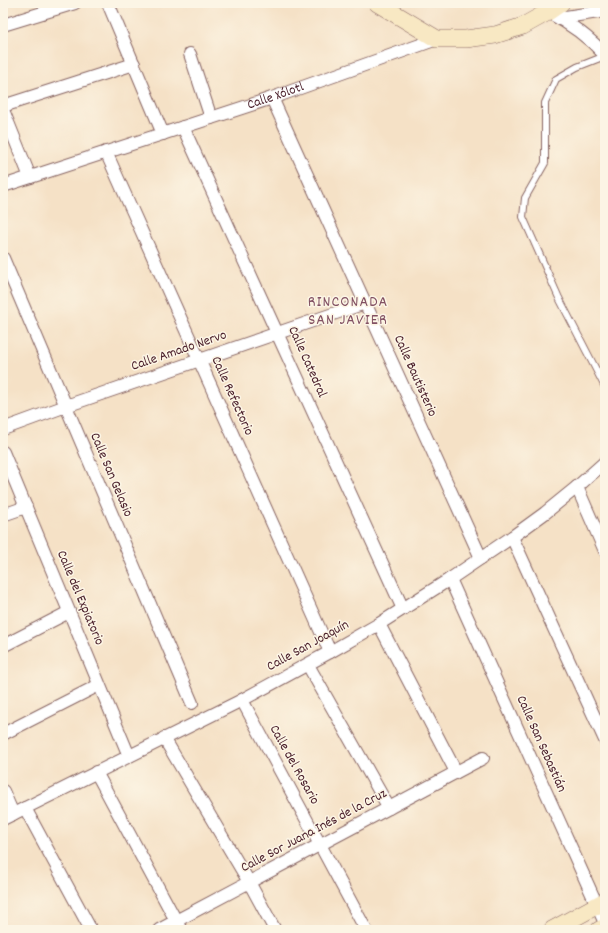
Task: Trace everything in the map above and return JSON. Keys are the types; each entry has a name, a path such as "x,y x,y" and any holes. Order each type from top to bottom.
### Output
{"street":[{"path":"3,25 75,3"},
{"path":"108,3 163,134"},
{"path":"378,3 437,39"},
{"path":"556,11 605,11"},
{"path":"556,11 593,42 605,56"},
{"name":"Calle Xólotl","path":"3,186 272,98 437,39 466,39 495,35 523,26 556,11"},
{"path":"190,54 211,118"},
{"path":"3,106 134,64"},
{"name":"Calle Bautisterio","path":"272,98 481,558"},
{"path":"3,110 30,177"},
{"name":"Calle Catedral","path":"183,127 403,609"},
{"name":"Calle Refectorio","path":"106,152 330,652"},
{"name":"Calle San Gelasio","path":"3,258 192,702"},
{"name":"Calle Amado Nervo","path":"3,429 365,303"},
{"name":"Calle del Expiatorio","path":"3,452 129,756"},
{"name":"Calle San Joaquín","path":"8,816 242,700 308,665 379,624 450,579 512,537 545,513 605,462"},
{"path":"577,487 605,551"},
{"path":"3,515 26,507"},
{"path":"512,537 605,740"},
{"name":"Calle San Sebastián","path":"450,579 601,903 605,923"},
{"path":"3,646 69,612"},
{"path":"379,624 456,772"},
{"path":"308,665 389,808"},
{"path":"3,734 99,684"},
{"name":"Calle del Rosario","path":"242,700 366,930"},
{"path":"164,738 249,882 275,930"},
{"name":"Calle Sor Juana Inés de la Cruz","path":"158,930 179,925 249,882 483,758"},
{"path":"96,772 179,925"},
{"path":"3,791 8,816"},
{"path":"25,808 92,930"},
{"path":"552,930 601,903"},
{"path":"599,930 605,926"}],"lane":[{"path":"605,56 578,67 556,79 545,103 546,162 525,198 523,217 559,298 605,387"}],"district":[{"name":"RINCONADA SAN JAVIER","path":"348,311"}]}
